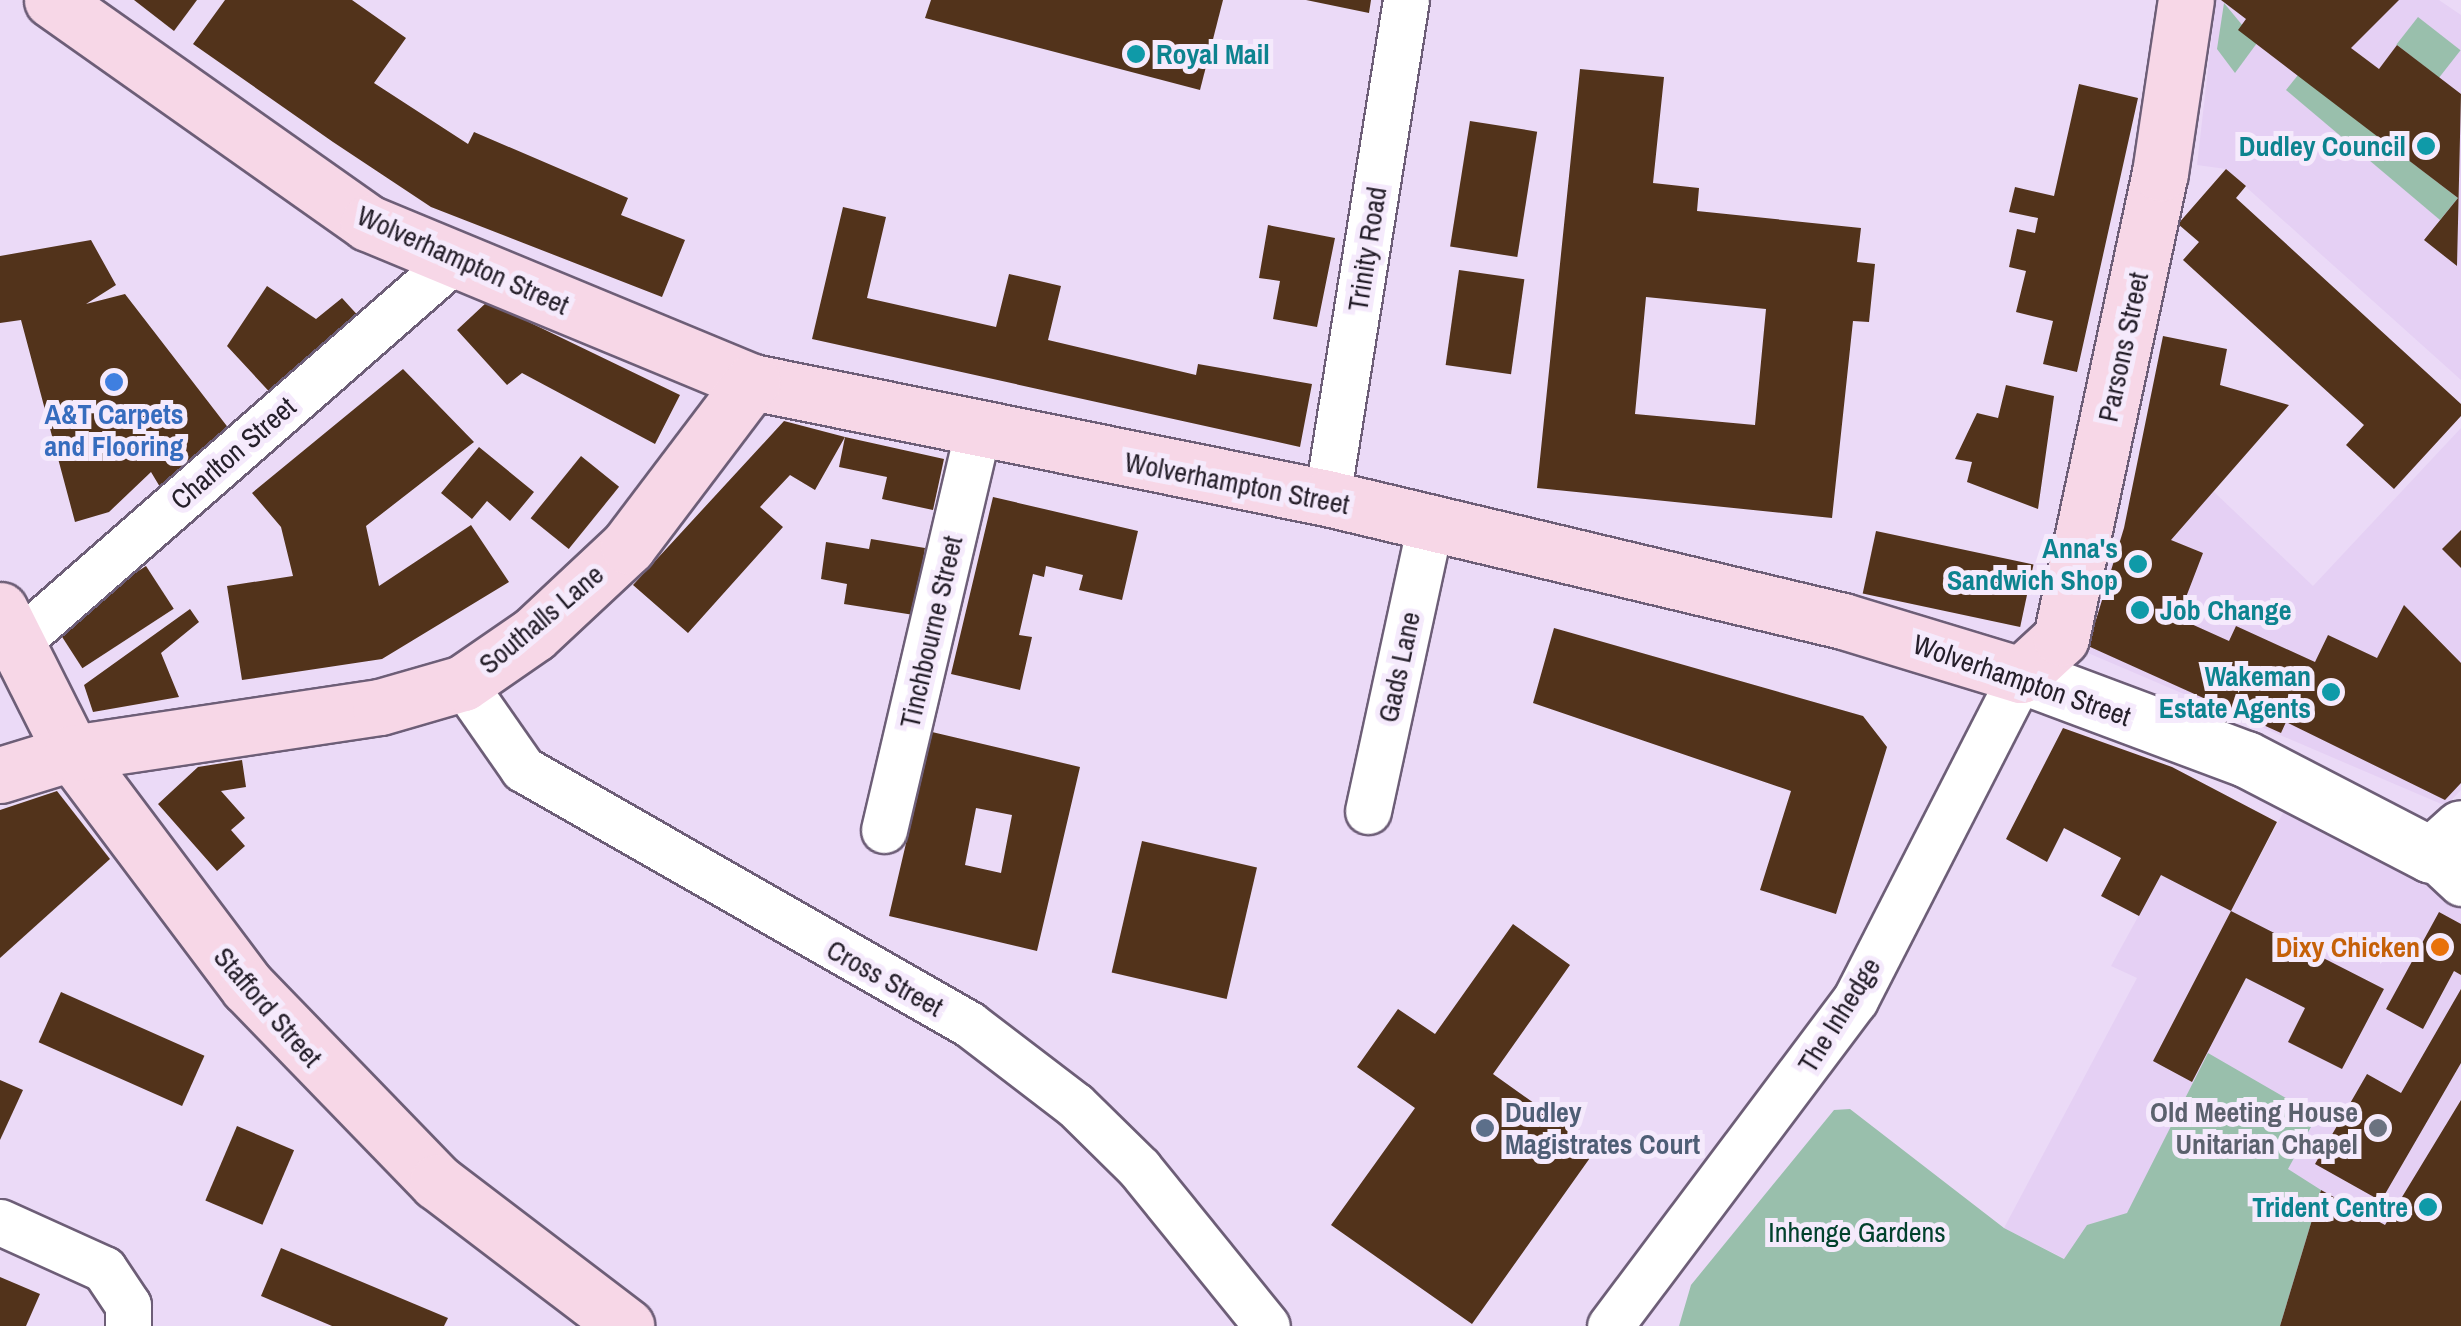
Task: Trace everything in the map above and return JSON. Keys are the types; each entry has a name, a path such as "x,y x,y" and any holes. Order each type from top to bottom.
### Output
{"main road":[{"name":"Wolverhampton Street","path":"52,0 368,223 752,382 977,434 1327,498 1824,617 2021,674"},
{"name":"Parsons Street","path":"2021,674 2061,638 2160,173 2186,0"},
{"name":"Southalls Lane","path":"0,775 72,753 380,706 463,683 534,634 628,546 752,382"},
{"name":"Stafford Street","path":"6,629 72,753 136,848 342,1092 436,1182 626,1326"}],"street":[{"name":"Trinity Road","path":"1327,498 1406,0"},
{"name":"Charlton Street","path":"6,629 454,260"},
{"name":"Tinchbourne Street","path":"884,830 977,434"},
{"name":"Gads Lane","path":"1368,811 1430,524"},
{"name":"Wolverhampton Street","path":"2021,674 2246,759 2451,855"},
{"name":"The Inhedge","path":"1610,1326 1855,1000 2021,674"},
{"name":"Cross Street","path":"463,683 523,769 969,1024 1075,1105 1139,1168 1267,1326"},
{"path":"0,1222 104,1269 128,1305 128,1326"}],"shaded area":[{"path":"2216,0 2439,0 2461,15 2461,380 2226,169 2197,165"},
{"path":"2461,428 2461,790 2446,806 2081,650 2124,528 2171,540 2213,491 2313,586"},
{"path":"2285,809 2461,857 2461,1326 2065,1259 2004,1228 2137,978 2111,966 2161,875 2231,911"}],"green space":[{"path":"2224,3 2257,43 2235,73 2217,49"},
{"path":"2418,17 2461,50 2439,78 2396,45"},
{"path":"2298,75 2458,198 2440,220 2286,90"},
{"name":"Inhenge Gardens","path":"2208,1053 2317,1116 2288,1169 2321,1190 2280,1326 1679,1326 1691,1285 1834,1110 1850,1109 2004,1228 2064,1259 2087,1225 2127,1213"}],"building":[{"path":"134,0 197,0 174,31"},
{"path":"225,0 352,0 406,38 374,83 468,144 474,132 628,198 621,215 685,240 662,297 431,207 333,142 193,44"},
{"name":"Royal Mail","path":"931,0 1223,0 1200,90 925,18"},
{"path":"1306,0 1371,0 1369,13"},
{"name":"Dudley Council","path":"2221,0 2399,0 2351,48 2379,69 2397,45 2461,94 2457,266 2424,240 2458,198 2238,30 2246,19"},
{"path":"1580,69 1664,77 1653,183 1699,188 1697,211 1861,228 1857,262 1875,264 1869,322 1853,321 1832,518 1537,488","holes":["1646,297 1766,309 1755,425 1635,414"]},
{"path":"2079,84 2138,98 2077,372 2043,364 2053,321 2016,312 2026,271 2009,267 2017,229 2035,233 2038,218 2009,212 2015,187 2054,196"},
{"path":"1470,121 1537,132 1517,257 1450,246"},
{"path":"2226,169 2246,186 2236,198 2461,404 2461,416 2394,489 2346,445 2364,425 2183,260 2199,242 2178,224"},
{"path":"843,207 886,217 867,298 996,327 1009,274 1061,286 1048,340 1196,375 1198,364 1312,384 1300,447 812,339"},
{"path":"1268,225 1335,238 1317,327 1273,319 1280,281 1259,278"},
{"name":"A&T Carpets and Flooring","path":"91,240 116,285 86,304 125,294 233,434 163,492 151,472 109,512 75,522 21,320 0,323 0,256"},
{"path":"1459,270 1524,279 1511,374 1446,365"},
{"path":"267,286 316,319 342,298 362,320 276,399 227,346"},
{"path":"487,302 680,395 655,444 522,373 507,385 457,330"},
{"path":"2163,336 2227,349 2220,385 2289,405 2171,540 2203,553 2178,618 2229,641 2236,626 2315,662 2328,635 2377,658 2404,605 2461,663 2461,783 2445,800 2286,722 2281,733 2088,646 2124,528"},
{"path":"403,369 474,442 366,526 379,586 471,525 509,582 382,659 242,680 227,586 293,576 281,527 252,493"},
{"path":"2006,385 2054,396 2038,509 1967,482 1972,462 1955,459 1977,413 1998,418"},
{"path":"784,421 845,437 815,490 790,475 760,507 783,527 688,633 633,585"},
{"path":"845,437 944,459 933,510 882,499 887,477 839,467"},
{"path":"479,447 534,492 510,521 487,501 472,519 441,493"},
{"path":"581,456 619,487 569,549 531,518"},
{"path":"993,497 1138,531 1122,600 1079,590 1083,575 1046,566 1044,577 1033,574 1019,635 1032,637 1020,690 951,674"},
{"path":"2461,530 2461,568 2442,549"},
{"path":"1876,531 2033,564 2020,627 1863,594"},
{"path":"871,539 925,548 914,615 844,604 847,584 821,579 826,542 869,549"},
{"path":"146,566 174,609 82,668 55,625"},
{"path":"190,609 199,622 161,653 179,697 93,712 84,685"},
{"path":"1554,628 1863,716 1887,747 1836,914 1760,890 1791,791 1533,703"},
{"path":"2063,728 2172,767 2277,822 2231,911 2161,875 2139,916 2101,896 2121,858 2064,828 2047,862 2006,839"},
{"path":"932,732 1080,767 1037,951 889,916","holes":["976,808 1012,815 1001,873 965,865"]},
{"path":"242,760 246,787 221,791 245,818 231,830 245,846 217,871 158,804 198,767"},
{"path":"57,791 110,859 0,958 0,810"},
{"path":"1142,841 1257,868 1227,999 1112,973"},
{"path":"2231,911 2384,989 2342,1069 2288,1042 2305,1008 2246,978 2192,1082 2153,1061"},
{"name":"Dixy Chicken","path":"2439,912 2461,924 2461,975 2454,971 2423,1029 2386,1009"},
{"name":"Dudley Magistrates Court","path":"1513,924 1570,965 1493,1074 1597,1148 1472,1324 1331,1225 1415,1108 1357,1067 1398,1009 1435,1034"},
{"name":"Old Meeting House Unitarian Chapel","path":"2461,989 2461,1063 2381,1201 2315,1164 2367,1074 2401,1093"},
{"path":"61,992 204,1056 182,1106 39,1042"},
{"path":"0,1080 23,1090 0,1140"},
{"name":"Trident Centre","path":"2461,1100 2461,1326 2280,1326 2321,1190 2385,1225"},
{"path":"237,1126 294,1150 262,1225 205,1201"},
{"path":"281,1248 448,1318 444,1326 332,1326 261,1296"},
{"path":"0,1277 40,1294 26,1326 0,1326"}],"place":[{"name":"Royal Mail","path":"1136,54"},
{"name":"Dudley Council","path":"2426,146"},
{"name":"A&T Carpets and Flooring","path":"114,382"},
{"name":"Anna's Sandwich Shop","path":"2138,564"},
{"name":"Job Change","path":"2140,610"},
{"name":"Wakeman Estate Agents","path":"2331,692"},
{"name":"Dixy Chicken","path":"2440,947"},
{"name":"Dudley Magistrates Court","path":"1485,1128"},
{"name":"Old Meeting House Unitarian Chapel","path":"2378,1128"},
{"name":"Trident Centre","path":"2428,1207"}]}
